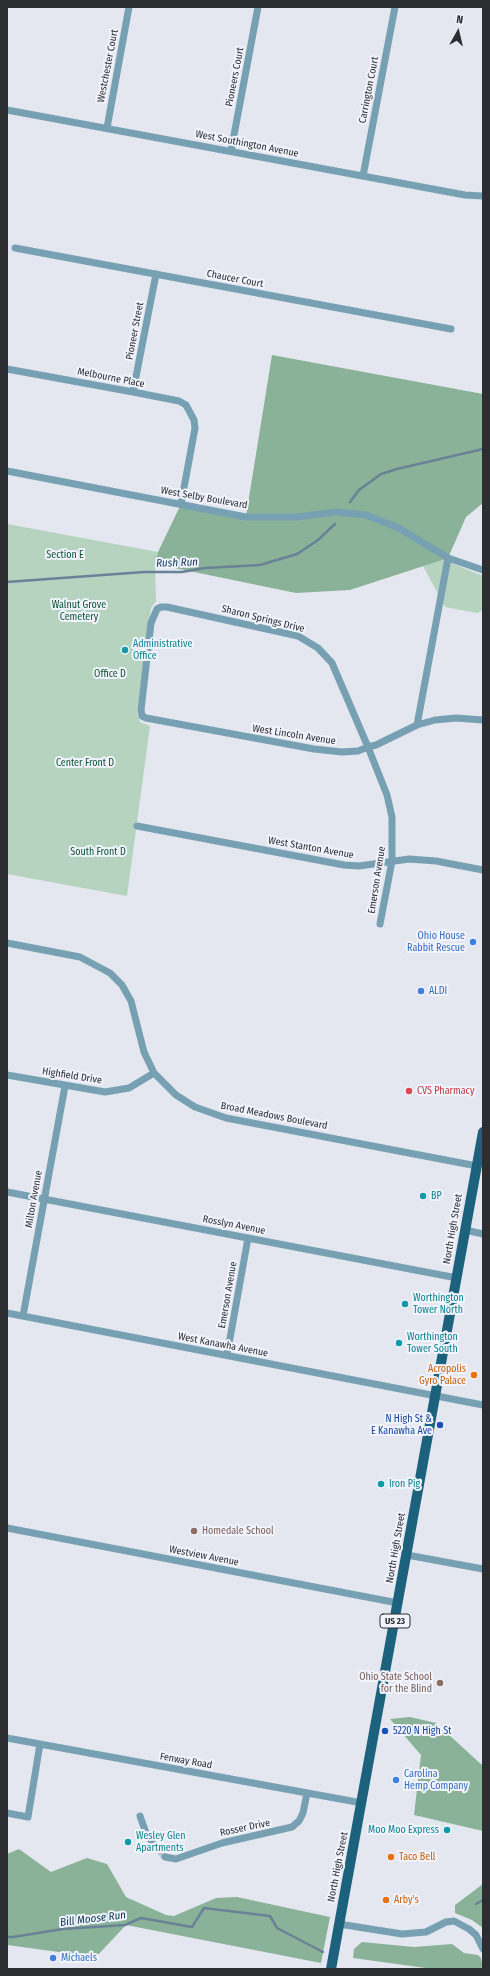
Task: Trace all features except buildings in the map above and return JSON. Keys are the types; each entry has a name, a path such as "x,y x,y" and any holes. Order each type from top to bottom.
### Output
{"main road":[{"name":"North High Street","path":"331,1969 483,1132"}],"street":[{"name":"Westchester Court","path":"107,128 129,7"},
{"name":"Pioneers Court","path":"231,151 258,7"},
{"name":"Carrington Court","path":"363,176 395,7"},
{"name":"West Southington Avenue","path":"7,110 465,195 483,196"},
{"name":"Chaucer Court","path":"15,248 451,329"},
{"name":"Pioneer Street","path":"133,392 156,274"},
{"name":"Melbourne Place","path":"7,369 178,401 186,405 194,420 195,428 181,504"},
{"name":"West Selby Boulevard","path":"7,471 246,516 298,517 336,512 366,515 399,528 448,558 483,570"},
{"path":"416,724 448,558"},
{"name":"West Lincoln Avenue","path":"161,607 157,609 152,623 148,647 141,710 142,716 146,718 326,751 342,752 358,751 416,724 456,718 483,720"},
{"name":"Sharon Springs Drive","path":"161,607 287,633 309,641 332,663 368,747"},
{"name":"Emerson Avenue","path":"368,747 387,795 394,831 392,861 380,924"},
{"name":"West Stanton Avenue","path":"137,826 344,865 359,866 409,859 436,861 483,870"},
{"name":"Broad Meadows Boulevard","path":"7,943 80,958 95,964 110,973 122,985 132,1001 144,1052 154,1073 165,1086 186,1102 217,1116 477,1166"},
{"name":"Highfield Drive","path":"7,1075 92,1091 118,1091 129,1088 154,1073"},
{"name":"Milton Avenue","path":"23,1316 64,1086"},
{"name":"Rosslyn Avenue","path":"7,1192 457,1278"},
{"path":"465,1230 483,1234"},
{"name":"Emerson Avenue","path":"227,1355 248,1238"},
{"name":"West Kanawha Avenue","path":"7,1313 483,1405"},
{"name":"Westview Avenue","path":"7,1528 398,1603"},
{"path":"407,1555 483,1569"},
{"name":"Fenway Road","path":"7,1738 362,1803"},
{"path":"7,1813 28,1816 40,1744"},
{"name":"Rosser Drive","path":"165,1857 176,1859 222,1842 292,1827 299,1821 303,1813 307,1793"},
{"path":"140,1816 146,1833 153,1843"},
{"path":"340,1924 402,1934 426,1932 446,1922 454,1921 480,1934 483,1949"}],"green space":[{"path":"272,355 483,394 483,503 466,517 448,558 350,590 296,593 155,564 158,552 181,504 246,516"},
{"name":"Walnut Grove Cemetery","path":"7,524 158,552 155,564 156,601 151,608 137,713 140,722 150,726 127,896 7,874"},
{"path":"427,553 483,576 483,610 477,613 445,607 423,566"},
{"path":"410,1717 436,1723 483,1766 483,1831 414,1815 421,1755 390,1719"},
{"path":"19,1849 51,1872 87,1858 107,1864 126,1897 166,1915 174,1916 216,1898 237,1897 330,1917 321,1963 126,1925 96,1957 7,1945 7,1854"},
{"path":"483,1884 483,1928 472,1920 455,1913 455,1905"},
{"path":"362,1942 414,1947 452,1944 464,1953 478,1955 481,1958 483,1969 433,1969 353,1958 354,1949"}],"waterway":[{"name":"Rush Run","path":"350,502 359,490 381,474 483,449"},
{"name":"Rush Run","path":"7,582 144,572 182,572 205,568 260,565 297,554 318,540 335,524"},
{"name":"Bill Moose Run","path":"476,1904 483,1900"},
{"name":"Bill Moose Run","path":"7,1937 63,1929 125,1925 141,1918 192,1927 204,1908 270,1916 277,1928 323,1952"}],"tunnel":[{"path":"153,1843 165,1857"}],"place":[{"name":"Administrative Office","path":"125,650"},
{"name":"Ohio House Rabbit Rescue","path":"473,942"},
{"name":"ALDI","path":"421,991"},
{"name":"CVS Pharmacy","path":"409,1091"},
{"name":"BP","path":"423,1196"},
{"name":"Worthington Tower North","path":"405,1304"},
{"name":"Worthington Tower South","path":"399,1343"},
{"name":"Acropolis Gyro Palace","path":"474,1375"},
{"name":"N High St & E Kanawha Ave","path":"440,1425"},
{"name":"Iron Pig","path":"381,1484"},
{"name":"Homedale School","path":"194,1531"},
{"name":"Ohio State School for the Blind","path":"440,1683"},
{"name":"5220 N High St","path":"385,1731"},
{"name":"Carolina Hemp Company","path":"396,1780"},
{"name":"Moo Moo Express","path":"447,1830"},
{"name":"Wesley Glen Apartments","path":"128,1842"},
{"name":"Taco Bell","path":"391,1857"},
{"name":"Arby's","path":"386,1900"},
{"name":"Michaels","path":"53,1958"}],"park label":[{"name":"Section E","path":"65,555"},
{"name":"Office D","path":"110,674"},
{"name":"Center Front D","path":"85,763"},
{"name":"South Front D","path":"98,852"}]}
